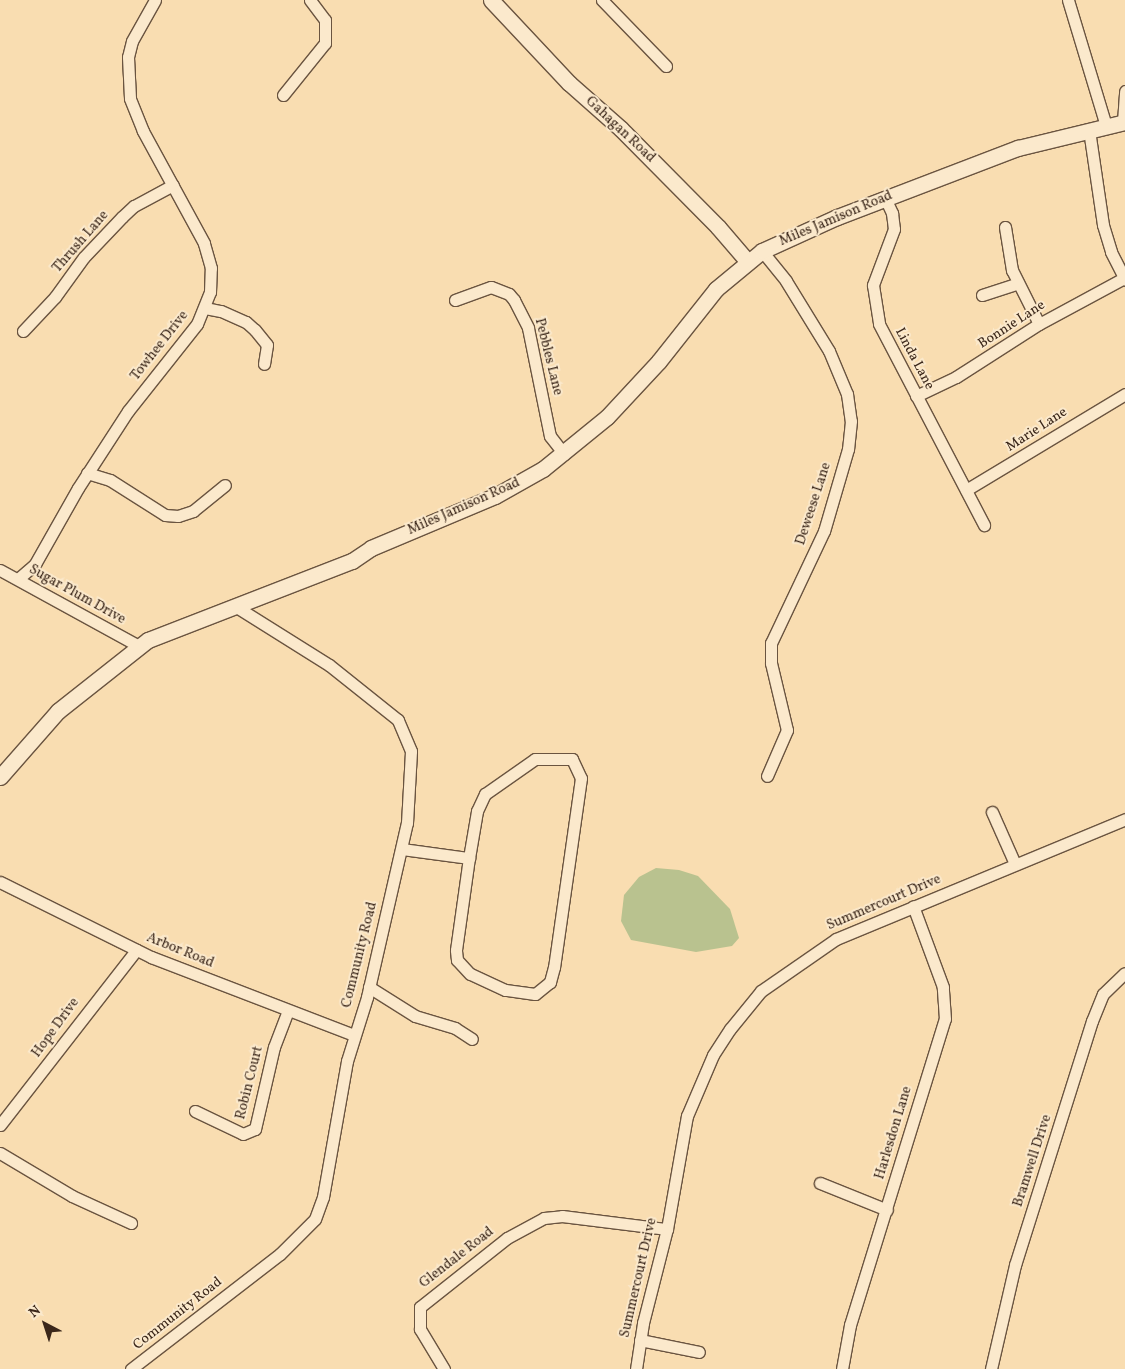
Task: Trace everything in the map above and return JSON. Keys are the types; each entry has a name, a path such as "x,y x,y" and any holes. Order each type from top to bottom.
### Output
{"main road":[{"name":"Gahagan Road","path":"491,0 569,83 621,128 718,227 748,262"},
{"name":"Miles Jamison Road","path":"0,777 58,711 140,646 235,606 352,561 372,548 495,496 564,454 626,399 711,294 748,262 785,238 1018,148 1124,122"}],"street":[{"name":"Towhee Drive","path":"18,579 35,564 87,474 128,411 189,335 205,308 211,280 207,250 135,114 128,86 128,57 132,41 155,0"},
{"path":"282,95 325,43 325,20 310,0"},
{"path":"602,0 666,66"},
{"path":"1068,0 1106,126"},
{"path":"1124,122 1125,91"},
{"path":"1089,130 1103,226 1124,279"},
{"name":"Thrush Lane","path":"23,332 55,297 84,257 122,217 134,206 173,184"},
{"name":"Linda Lane","path":"885,198 892,213 894,229 875,274 873,303 879,324 984,525"},
{"path":"1005,227 1011,265 1038,324"},
{"name":"Deweese Lane","path":"762,252 786,281 829,351 846,394 851,422 848,449 824,531 771,643 771,663 787,730 767,776"},
{"name":"Bonnie Lane","path":"916,396 993,356 1038,324 1124,279"},
{"path":"982,295 1018,283"},
{"name":"Pebbles Lane","path":"455,300 491,287 509,294 514,300 528,328 550,436 564,454"},
{"path":"205,308 222,311 246,322 255,330 268,345 264,364"},
{"name":"Marie Lane","path":"966,490 1125,394"},
{"path":"87,474 110,480 165,515 178,516 193,511 225,484"},
{"name":"Sugar Plum Drive","path":"0,570 140,646"},
{"name":"Community Road","path":"131,1369 280,1254 315,1219 323,1197 354,1035 369,987 402,849 412,758 410,743 398,720 329,665 235,606"},
{"path":"536,759 572,759 581,778 554,967 550,982 535,994 505,990 470,974 457,960 456,950 469,858 477,811 485,794 536,759"},
{"path":"992,812 1015,864"},
{"name":"Summercourt Drive","path":"636,1369 640,1340 667,1229 687,1116 713,1055 730,1029 761,991 780,975 836,939 1125,819"},
{"path":"402,849 469,858"},
{"name":"Arbor Road","path":"0,882 136,950 288,1011 354,1035"},
{"name":"Harlesdon Lane","path":"842,1369 850,1325 945,1019 943,987 913,906"},
{"name":"Hope Drive","path":"0,1126 136,950"},
{"name":"Bramwell Drive","path":"991,1369 1015,1265 1092,1021 1103,994 1125,973"},
{"path":"369,987 415,1016 455,1028 472,1039"},
{"name":"Robin Court","path":"195,1111 243,1134 255,1129 274,1047 288,1011"},
{"path":"0,1153 72,1196 131,1223"},
{"path":"820,1183 887,1210"},
{"name":"Glendale Road","path":"444,1369 420,1329 420,1307 507,1238 544,1218 562,1216 667,1229"},
{"path":"640,1340 699,1352"}],"green space":[{"path":"656,868 679,870 698,876 730,909 739,938 732,946 696,952 631,940 621,921 624,895 639,877"}]}
